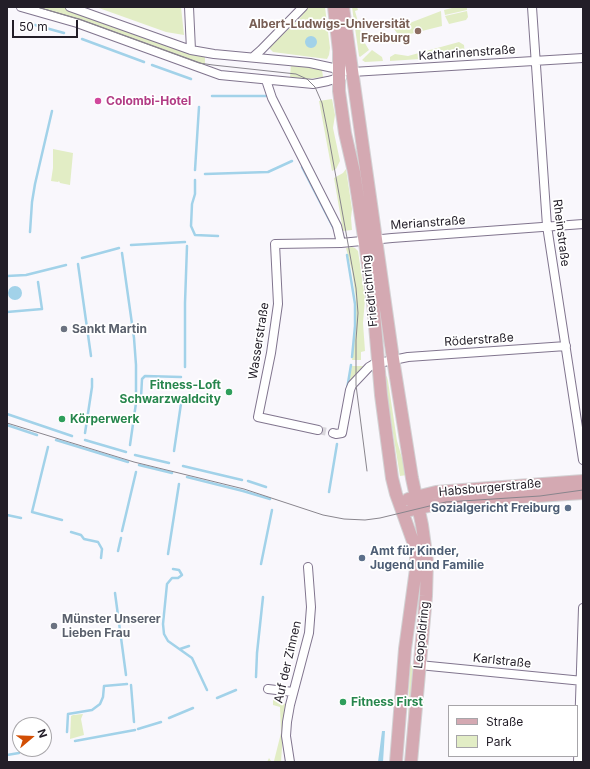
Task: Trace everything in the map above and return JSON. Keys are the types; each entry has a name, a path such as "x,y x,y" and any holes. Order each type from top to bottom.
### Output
{"main road":[{"name":"Friedrichring","path":"334,7 339,51 339,91 342,114 370,240 393,359 417,502"},
{"name":"Friedrichring","path":"343,7 352,72 370,240 380,394 392,482 401,507"},
{"name":"Habsburgerstraße","path":"401,507 417,502 436,492 583,481"},
{"name":"Habsburgerstraße","path":"417,502 446,502 583,493"},
{"name":"Leopoldring","path":"411,762 428,569 426,547 417,502"},
{"name":"Leopoldring","path":"396,762 405,649 417,562 415,548 401,507"},
{"path":"405,649 411,658 419,665"}],"street":[{"path":"21,7 77,23 212,73 313,84 339,74"},
{"name":"Katharinenstraße","path":"70,7 191,50 214,54 310,63 339,74 583,58"},
{"path":"189,7 191,50"},
{"path":"253,57 303,7"},
{"name":"Rheinstraße","path":"532,7 547,226 583,460"},
{"path":"266,80 268,89 337,226 341,244"},
{"name":"Merianstraße","path":"275,244 341,244 370,240 583,224"},
{"name":"Wasserstraße","path":"275,244 278,304 271,353 258,417 318,430"},
{"name":"Röderstraße","path":"378,363 408,356 566,346"},
{"path":"333,433 342,433 352,385 369,367 378,363"},
{"name":"Auf der Zinnen","path":"290,762 286,736 290,705 309,633 311,592 308,566"},
{"path":"578,762 582,681 583,608"},
{"name":"Karlstraße","path":"419,665 582,681"},
{"path":"268,689 293,692"}],"green space":[{"path":"30,7 62,7 205,55 205,67"},
{"path":"96,7 181,7 184,35 166,32"},
{"path":"308,7 325,7 330,48 327,59 273,52 269,48 300,18"},
{"path":"352,7 357,7 358,10 355,11 363,40 369,50 360,57 359,56"},
{"path":"456,7 467,7 467,10 445,15 444,10"},
{"path":"441,11 442,26 406,35 399,43 393,44 386,40 397,33 394,29"},
{"path":"467,11 468,17 466,20 449,24 445,16"},
{"path":"459,42 464,45 465,56 390,61 390,57 395,54 408,56"},
{"path":"372,50 382,57 383,61 365,62 362,60"},
{"path":"291,63 322,70 323,77 307,79 290,78"},
{"path":"332,99 335,115 333,128 340,161 336,169 332,171 319,101"},
{"path":"53,149 73,153 70,185 60,183 59,181 51,181"},
{"path":"346,169 352,209 352,230 343,231 334,178 343,173"},
{"path":"352,247 358,251 365,299 363,323 365,351 361,352 361,360 352,360 356,300 352,271 346,248"},
{"path":"352,366 364,366 348,384"},
{"path":"383,372 388,381 397,441 407,475 400,476"},
{"path":"410,664 415,669 408,762 405,762 408,721"},
{"path":"273,698 285,704 281,762 267,762 269,758 271,761 274,761 281,733 280,707 273,705"},
{"path":"83,714 81,719 84,735 70,739 71,716"}],"water":[{"path":"309,36 313,36 317,42 313,48 309,48 305,44 305,40"},
{"path":"15,286 20,288 22,293 20,298 15,300 10,298 8,293 10,288"},
{"path":"382,731 385,731 383,762 378,762"}],"waterway":[{"path":"35,25 64,33"},
{"path":"82,39 144,62"},
{"path":"152,65 191,79"},
{"path":"212,96 266,96"},
{"path":"195,170 199,107"},
{"path":"30,232 35,184 52,111"},
{"path":"205,174 268,172 292,161"},
{"path":"302,167 334,229"},
{"path":"195,180 195,194 192,204 191,226 195,235 218,236"},
{"path":"131,245 185,242"},
{"path":"185,367 187,246"},
{"path":"82,258 119,248"},
{"path":"122,253 134,338 136,365 136,403 130,445"},
{"path":"347,255 355,304 355,326 352,357"},
{"path":"78,264 91,356"},
{"path":"7,276 26,275 66,265"},
{"path":"7,312 42,309 38,282"},
{"path":"347,389 351,365"},
{"path":"141,398 142,379 145,376 181,377"},
{"path":"85,433 92,379"},
{"path":"174,451 182,397"},
{"path":"7,414 72,436"},
{"path":"7,425 37,435"},
{"path":"56,440 128,462"},
{"path":"85,440 126,452"},
{"path":"329,492 337,444"},
{"path":"48,447 32,512 62,520"},
{"path":"135,455 169,463"},
{"path":"139,465 172,473"},
{"path":"183,466 242,480"},
{"path":"122,531 136,472"},
{"path":"187,477 270,499"},
{"path":"248,481 266,487"},
{"path":"168,554 179,484"},
{"path":"261,564 272,510"},
{"path":"7,515 21,518"},
{"path":"71,532 81,535 84,539 98,542 102,549 101,558"},
{"path":"118,551 121,538"},
{"path":"173,569 179,570 182,575 178,578 172,578 167,584 163,624 164,634 168,641 192,658 207,690"},
{"path":"115,593 126,675"},
{"path":"256,677 263,597"},
{"path":"180,649 189,646"},
{"path":"67,732 68,714 92,710 100,704 103,697 104,686 127,684"},
{"path":"131,685 134,722"},
{"path":"217,698 236,690"},
{"path":"169,718 193,708"},
{"path":"138,729 161,722"},
{"path":"75,741 135,730"},
{"path":"7,755 12,754"}],"tunnel":[{"path":"318,430 333,433"}],"tram line":[{"path":"37,7 81,20 199,63 296,74 307,79 315,87 322,103 356,288 358,313 356,340 356,385 367,471"},
{"path":"7,423 134,462 244,489 323,515 344,519 365,520 380,518 446,502 540,496 583,490"}],"place":[{"name":"Albert-Ludwigs-Universität Freiburg","path":"418,31"},
{"name":"Colombi-Hotel","path":"98,101"},
{"name":"Sankt Martin","path":"64,329"},
{"name":"Fitness-Loft Schwarzwaldcity","path":"229,392"},
{"name":"Körperwerk","path":"62,419"},
{"name":"Sozialgericht Freiburg","path":"568,508"},
{"name":"Amt für Kinder, Jugend und Familie","path":"362,558"},
{"name":"Münster Unserer Lieben Frau","path":"54,626"},
{"name":"Fitness First","path":"343,702"}]}
